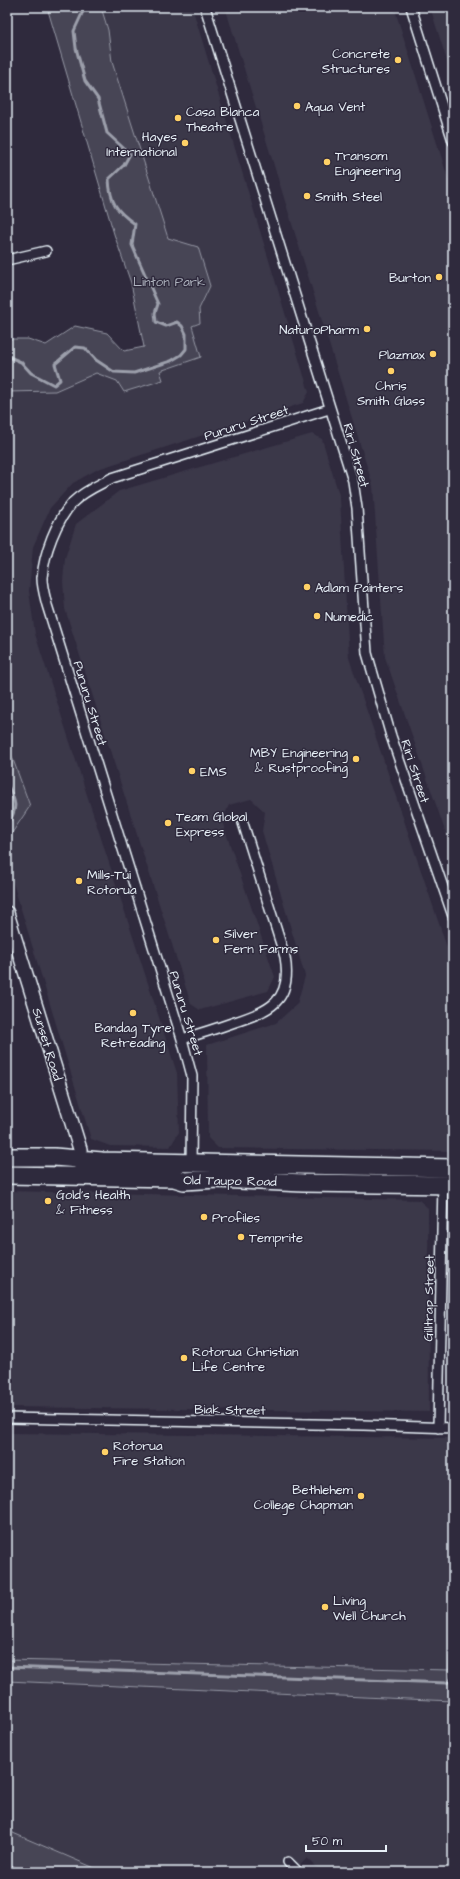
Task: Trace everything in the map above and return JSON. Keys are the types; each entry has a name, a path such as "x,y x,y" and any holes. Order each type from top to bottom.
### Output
{"highway":[{"name":"Old Taupo Road","path":"7,1157 192,1162 448,1176"},
{"name":"Old Taupo Road","path":"7,1175 174,1178 190,1181 218,1179 303,1183 448,1176"}],"main road":[{"name":"Sunset Road","path":"7,913 76,1135 81,1159 81,1177"}],"street":[{"name":"Riri Street","path":"205,7 352,481 357,508 367,653 393,743 453,916"},
{"path":"412,7 453,141"},
{"path":"7,260 46,251"},
{"name":"Pururu Street","path":"190,1181 192,1162 192,1076 182,1039 47,605 42,580 46,555 61,521 73,502 91,488 112,478 329,409"},
{"path":"182,1039 259,1015 274,1005 286,984 288,971 285,957 243,823"},
{"name":"Gilltrap Street","path":"438,1428 448,1176"},
{"name":"Biak Street","path":"7,1418 453,1428"},
{"path":"288,1862 298,1872"}],"shaded area":[{"path":"101,7 192,7 309,392 303,403 98,469 73,483 50,508 33,547 29,591 35,634 177,1073 179,1132 170,1147 110,1146 91,1139 7,863 7,835 13,833 30,806 7,743 7,392 55,391 96,373 117,381 162,380 159,371 200,357 192,326 200,323 199,309 210,286 198,247 168,238 112,62 108,30"},
{"path":"225,7 394,7 453,194 453,854 385,657 373,486"},
{"path":"430,7 453,7 453,80"},
{"path":"312,434 322,439 340,498 349,658 453,965 453,1151 218,1148 208,1138 207,1045 276,1023 297,1004 305,976 262,831 265,812 251,799 229,805 222,821 275,977 268,991 200,1010 191,1004 65,609 63,581 65,558 76,524 119,491"},
{"path":"7,1191 419,1200 428,1208 429,1412 7,1407"},
{"path":"7,1433 453,1438 453,1593 449,1670 7,1660"},
{"path":"7,1681 453,1701 453,1872 322,1872 307,1858 294,1872 104,1872 13,1833 7,1826"}],"green space":[{"name":"Linton Park","path":"47,7 101,7 108,30 112,62 168,238 198,247 210,286 199,309 200,323 192,326 201,357 160,371 163,380 124,392 117,381 96,373 55,391 7,392 7,339 28,339 46,345 75,326 107,333 124,351 144,347 131,283 114,234"},
{"path":"7,743 30,806 12,833 7,835"},
{"path":"452,1593 453,1701 7,1681 7,1660 449,1670"},
{"path":"7,1826 13,1833 104,1872 7,1872"}],"waterway":[{"path":"7,356 21,362 31,373 54,385 60,380 55,364 75,347 85,348 96,360 114,372 134,373 171,361 181,355 186,349 186,334 182,326 177,322 166,326 156,322 155,313 158,304 132,245 135,224 123,215 115,205 111,194 109,179 124,165 130,154 107,133 98,99 85,81 76,48 74,31 85,7"},
{"path":"7,784 15,804 15,809 7,825"},
{"path":"7,1667 447,1683 451,1679 453,1671"},
{"path":"7,1863 20,1872"}],"place":[{"name":"Concrete Structures","path":"398,60"},
{"name":"Aqua Vent","path":"297,106"},
{"name":"Casa Blanca Theatre","path":"178,118"},
{"name":"Hayes International","path":"185,143"},
{"name":"Transom Engineering","path":"327,162"},
{"name":"Smith Steel","path":"307,196"},
{"name":"Burton","path":"439,277"},
{"name":"NaturoPharm","path":"367,329"},
{"name":"Plazmax","path":"433,354"},
{"name":"Chris Smith Glass","path":"391,371"},
{"name":"Adlam Painters","path":"307,587"},
{"name":"Numedic","path":"317,616"},
{"name":"MBY Engineering & Rustproofing","path":"356,759"},
{"name":"EMS","path":"192,771"},
{"name":"Team Global Express","path":"168,823"},
{"name":"Mills-Tui Rotorua","path":"79,881"},
{"name":"Silver Fern Farms","path":"216,940"},
{"name":"Bandag Tyre Retreading","path":"133,1013"},
{"name":"Gold's Health & Fitness","path":"48,1201"},
{"name":"Profiles","path":"204,1217"},
{"name":"Temprite","path":"241,1237"},
{"name":"Rotorua Christian Life Centre","path":"184,1358"},
{"name":"Rotorua Fire Station","path":"105,1452"},
{"name":"Bethlehem College Chapman","path":"361,1496"},
{"name":"Living Well Church","path":"325,1607"}]}
